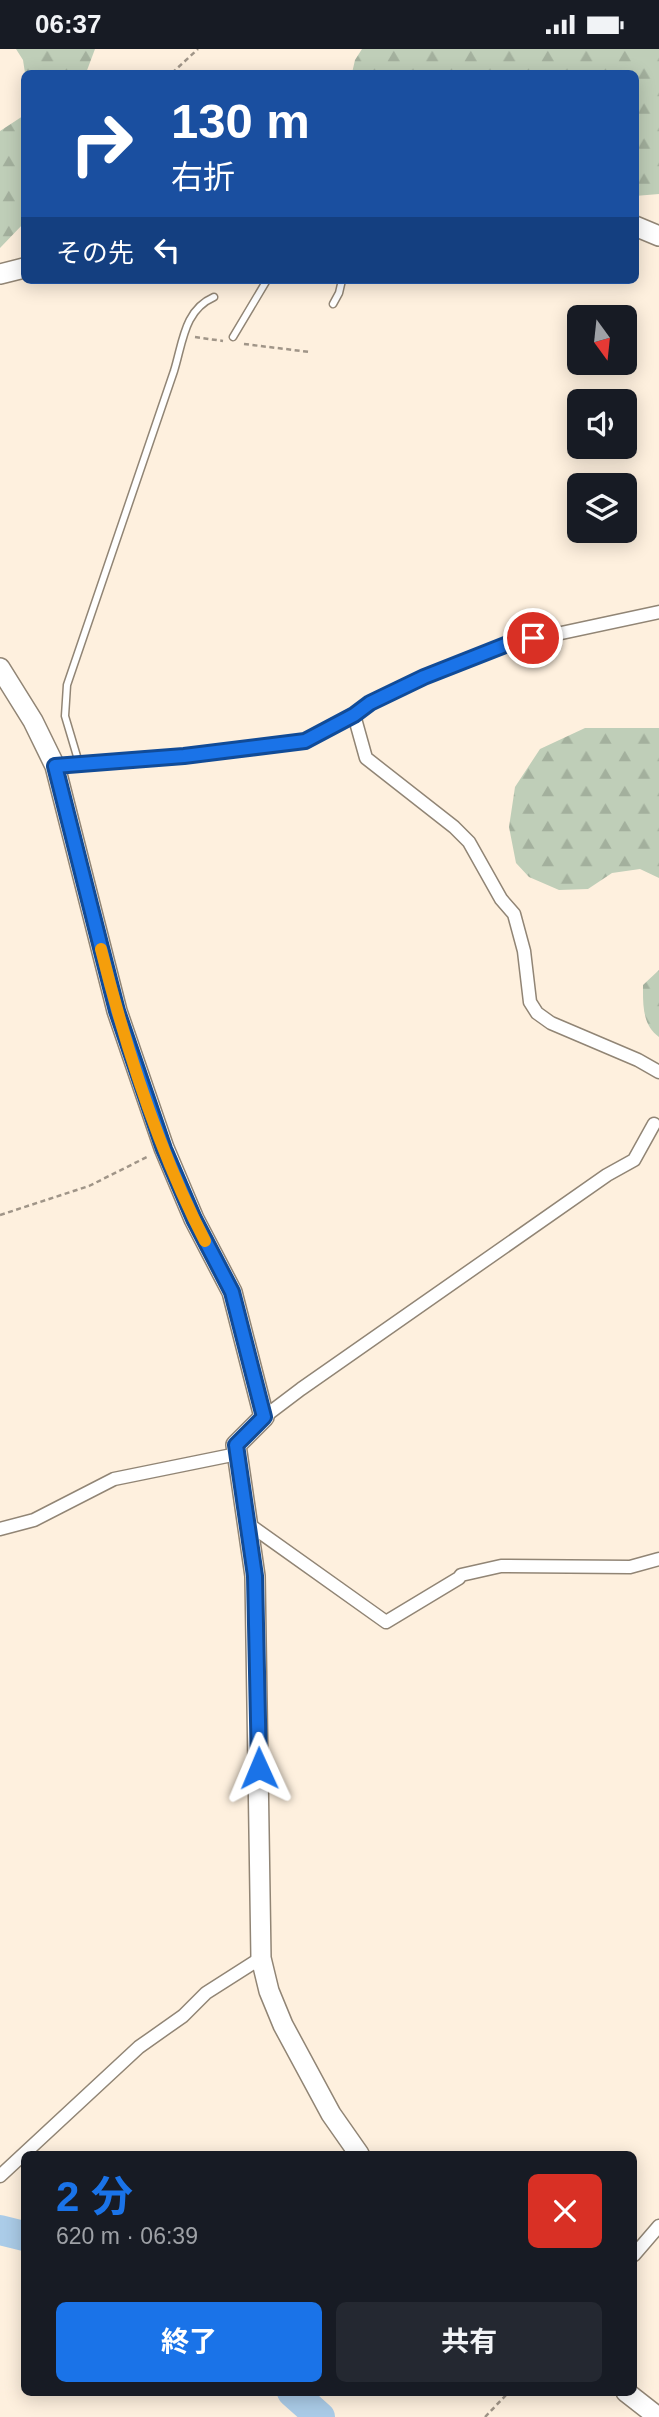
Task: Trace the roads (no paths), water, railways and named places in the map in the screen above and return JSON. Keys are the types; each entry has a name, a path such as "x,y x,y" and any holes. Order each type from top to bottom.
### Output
{"street":[{"path":"639,228 659,236"},
{"path":"0,274 21,269"},
{"path":"55,766 184,756 305,741 354,715 370,703 424,677 510,643 659,611"},
{"path":"0,668 33,721 55,766 117,1011 164,1149 194,1219 232,1292 264,1417"},
{"path":"354,715 366,758 469,842 501,899 514,914 524,951 530,1002 537,1013 551,1023 638,1060 659,1072"},
{"path":"357,2151 331,2114 283,2025 269,1991 261,1958 255,1576 236,1445 264,1417 301,1389 553,1212 634,1160 654,1124"},
{"path":"0,1529 34,1520 114,1479 237,1454"},
{"path":"247,1523 386,1622 461,1575 500,1566 630,1567 659,1559"},
{"path":"27,2151 139,2047 183,2016 206,1993 261,1958"},
{"path":"0,2176 21,2157"},
{"path":"637,2252 659,2226"},
{"path":"631,2396 658,2417"}],"lane":[{"path":"234,339 265,284"},
{"path":"333,304 340,293 341,284"},
{"path":"79,763 65,716 67,685 195,308 214,297"}],"waterway":[{"path":"0,2230 21,2235"},
{"path":"296,2396 320,2417"}]}
